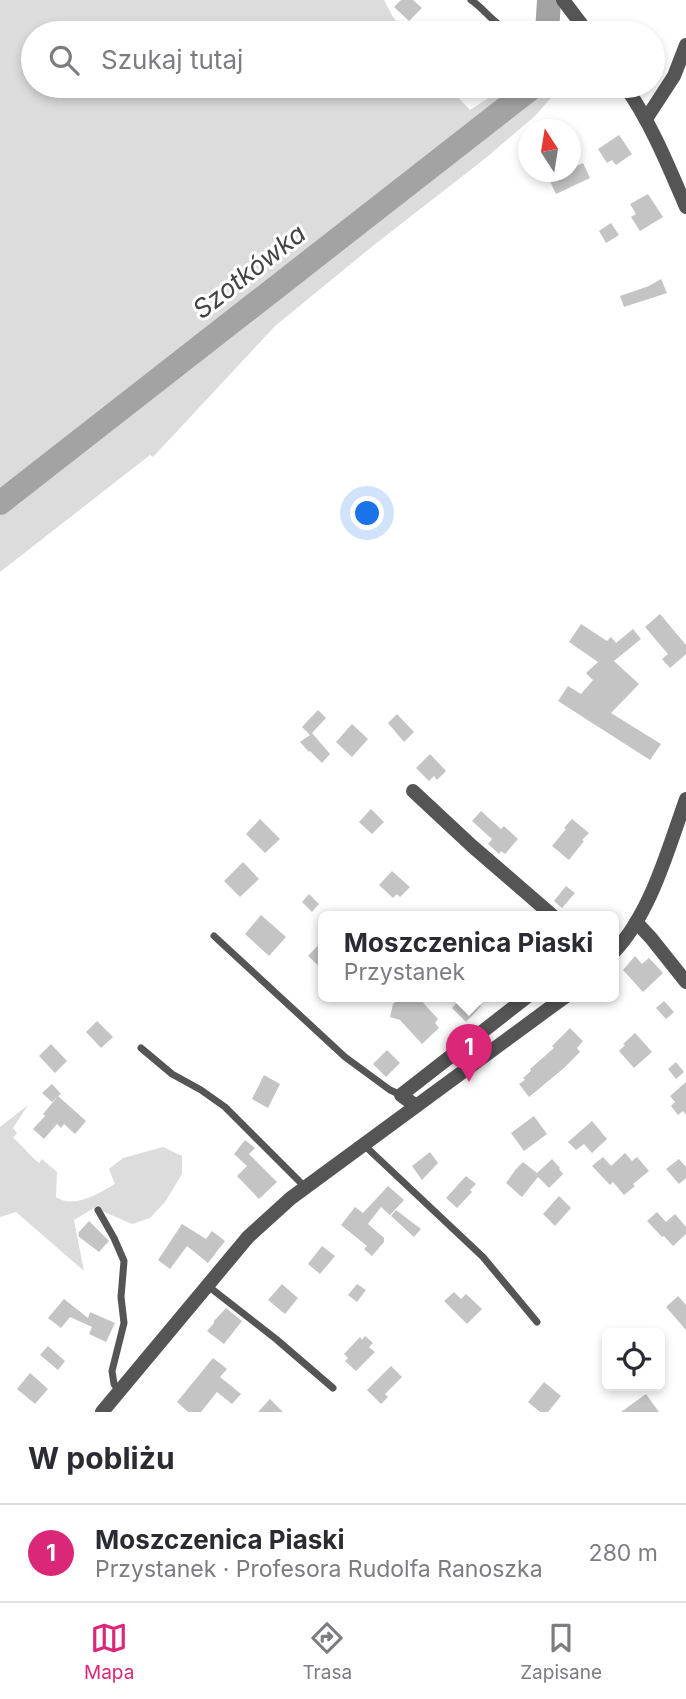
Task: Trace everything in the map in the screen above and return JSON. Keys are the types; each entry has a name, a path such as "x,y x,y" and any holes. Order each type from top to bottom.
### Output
{"street":[{"path":"565,4 578,21"},
{"path":"665,97 680,78 686,45"},
{"path":"632,98 665,158 686,207"},
{"path":"646,120 664,98"},
{"path":"413,791 547,911"},
{"path":"619,947 636,922 656,879 686,799"},
{"path":"636,922 686,982"},
{"path":"415,1106 401,1095 520,1002"},
{"path":"102,1412 248,1237 306,1187 558,1002"}],"lane":[{"path":"471,0 495,21"},
{"path":"214,936 345,1057 401,1095"},
{"path":"141,1048 172,1074 225,1107 306,1187"},
{"path":"363,1144 483,1257 537,1322"},
{"path":"98,1210 124,1261 121,1297 124,1323 112,1374 119,1392"},
{"path":"208,1286 333,1388"}],"shaded area":[{"path":"0,0 384,0 396,21 21,21 21,98 458,98 470,110 488,98 551,98 531,119 518,119 518,131 487,157 275,326 153,457 150,455 0,572"},
{"path":"28,1105 13,1128 17,1133 13,1138 39,1163 42,1159 57,1172 56,1197 63,1200 86,1199 115,1184 109,1169 123,1158 163,1147 182,1156 182,1174 165,1202 150,1218 132,1224 102,1211 99,1205 74,1220 84,1271 16,1212 0,1217 0,1127"}],"building":[{"path":"401,0 413,0 422,8 409,21 394,7"},
{"path":"619,135 632,154 616,165 612,160 607,163 598,149"},
{"path":"583,163 590,178 556,194 550,182 581,182"},
{"path":"648,194 663,217 640,231 631,217 636,214 630,204"},
{"path":"611,223 619,235 606,243 599,231"},
{"path":"661,279 667,293 624,307 620,296"},
{"path":"660,614 686,645 686,654 670,668 662,659 668,654 645,627"},
{"path":"581,624 607,641 611,637 616,643 633,629 641,639 614,661 639,684 611,713 661,744 650,760 558,701 568,686 581,694 593,680 586,673 598,662 569,642"},
{"path":"318,710 326,718 312,733 330,754 322,763 300,742 310,735 302,727"},
{"path":"397,714 414,732 404,742 388,723"},
{"path":"352,724 368,739 352,757 336,742"},
{"path":"430,754 446,771 437,780 434,776 429,781 416,768"},
{"path":"371,809 384,822 372,834 359,822"},
{"path":"481,811 501,829 504,826 518,839 505,854 501,851 499,854 488,844 492,839 472,821"},
{"path":"260,819 280,839 265,853 246,834"},
{"path":"572,819 589,833 569,860 552,846"},
{"path":"243,862 259,879 240,897 224,881"},
{"path":"392,871 410,887 400,897 397,894 393,898 379,885"},
{"path":"566,886 575,893 562,908 554,901"},
{"path":"309,894 319,904 312,912 302,902"},
{"path":"261,915 286,937 269,956 245,934"},
{"path":"318,945 318,965 308,956"},
{"path":"635,956 642,964 649,958 663,973 643,992 623,970"},
{"path":"664,1001 674,1012 666,1019 656,1008"},
{"path":"422,1002 438,1019 435,1023 439,1028 422,1044 400,1020 390,1017 393,1004"},
{"path":"458,1002 477,1002 481,1006 466,1022 452,1008"},
{"path":"97,1021 113,1037 101,1048 86,1032"},
{"path":"570,1028 583,1041 577,1048 580,1052 529,1097 519,1084"},
{"path":"635,1033 652,1052 634,1068 619,1051"},
{"path":"51,1044 67,1061 55,1073 39,1056"},
{"path":"387,1050 400,1063 386,1077 373,1064"},
{"path":"676,1062 684,1072 676,1079 668,1069"},
{"path":"264,1075 280,1084 268,1108 252,1099"},
{"path":"686,1082 686,1115 683,1111 678,1115 671,1106 675,1102 670,1096"},
{"path":"52,1084 61,1094 52,1102 42,1093"},
{"path":"58,1096 86,1121 75,1134 64,1124 61,1128 57,1124 44,1139 33,1129"},
{"path":"534,1116 547,1134 524,1151 511,1133"},
{"path":"592,1121 607,1139 592,1153 584,1144 576,1150 568,1142"},
{"path":"245,1140 255,1148 249,1154 277,1182 259,1199 237,1176 247,1166 234,1154"},
{"path":"430,1152 438,1163 422,1180 412,1166"},
{"path":"625,1153 632,1161 637,1157 649,1171 624,1195 613,1182 610,1185 592,1166 603,1157 611,1166"},
{"path":"552,1159 563,1174 549,1188 538,1177 522,1197 506,1183 523,1162 537,1173"},
{"path":"679,1159 686,1167 686,1178 679,1184 666,1169"},
{"path":"466,1176 476,1184 457,1208 446,1198"},
{"path":"388,1186 404,1200 390,1215 381,1207 368,1224 384,1238 384,1242 372,1256 364,1249 367,1246 341,1225 355,1207 363,1213"},
{"path":"559,1196 571,1208 555,1226 543,1214"},
{"path":"396,1210 421,1229 414,1237 391,1216"},
{"path":"657,1212 666,1222 675,1214 686,1227 686,1234 673,1246 647,1221"},
{"path":"89,1221 109,1241 99,1252 78,1236"},
{"path":"182,1224 206,1239 212,1231 225,1241 208,1263 187,1246 170,1269 158,1260"},
{"path":"322,1246 335,1256 320,1274 308,1264"},
{"path":"282,1284 298,1298 285,1314 268,1300"},
{"path":"357,1284 366,1290 357,1302 348,1295"},
{"path":"454,1292 461,1299 466,1294 482,1309 467,1324 444,1301"},
{"path":"678,1296 686,1305 686,1330 666,1307"},
{"path":"64,1299 88,1318 90,1312 115,1323 106,1342 89,1334 92,1327 70,1317 61,1328 48,1318"},
{"path":"226,1308 242,1321 224,1344 207,1331"},
{"path":"365,1336 373,1343 369,1347 375,1352 356,1371 345,1361 348,1358 344,1354 360,1337 362,1340"},
{"path":"48,1346 65,1361 58,1370 40,1355"},
{"path":"213,1358 227,1369 220,1377 241,1394 232,1404 217,1392 201,1412 188,1412 177,1402"},
{"path":"391,1366 402,1377 385,1394 388,1397 381,1404 367,1390"},
{"path":"30,1373 48,1389 35,1404 17,1389"},
{"path":"544,1382 561,1396 548,1412 540,1412 528,1402"},
{"path":"646,1394 659,1412 621,1412"},
{"path":"270,1399 283,1412 258,1412"}],"waterway":[{"name":"Szotkówka","path":"548,21 549,0"},
{"name":"Szotkówka","path":"0,503 519,98"}],"place":[{"name":"Moszczenica Piaski","path":"469,1082"}]}
